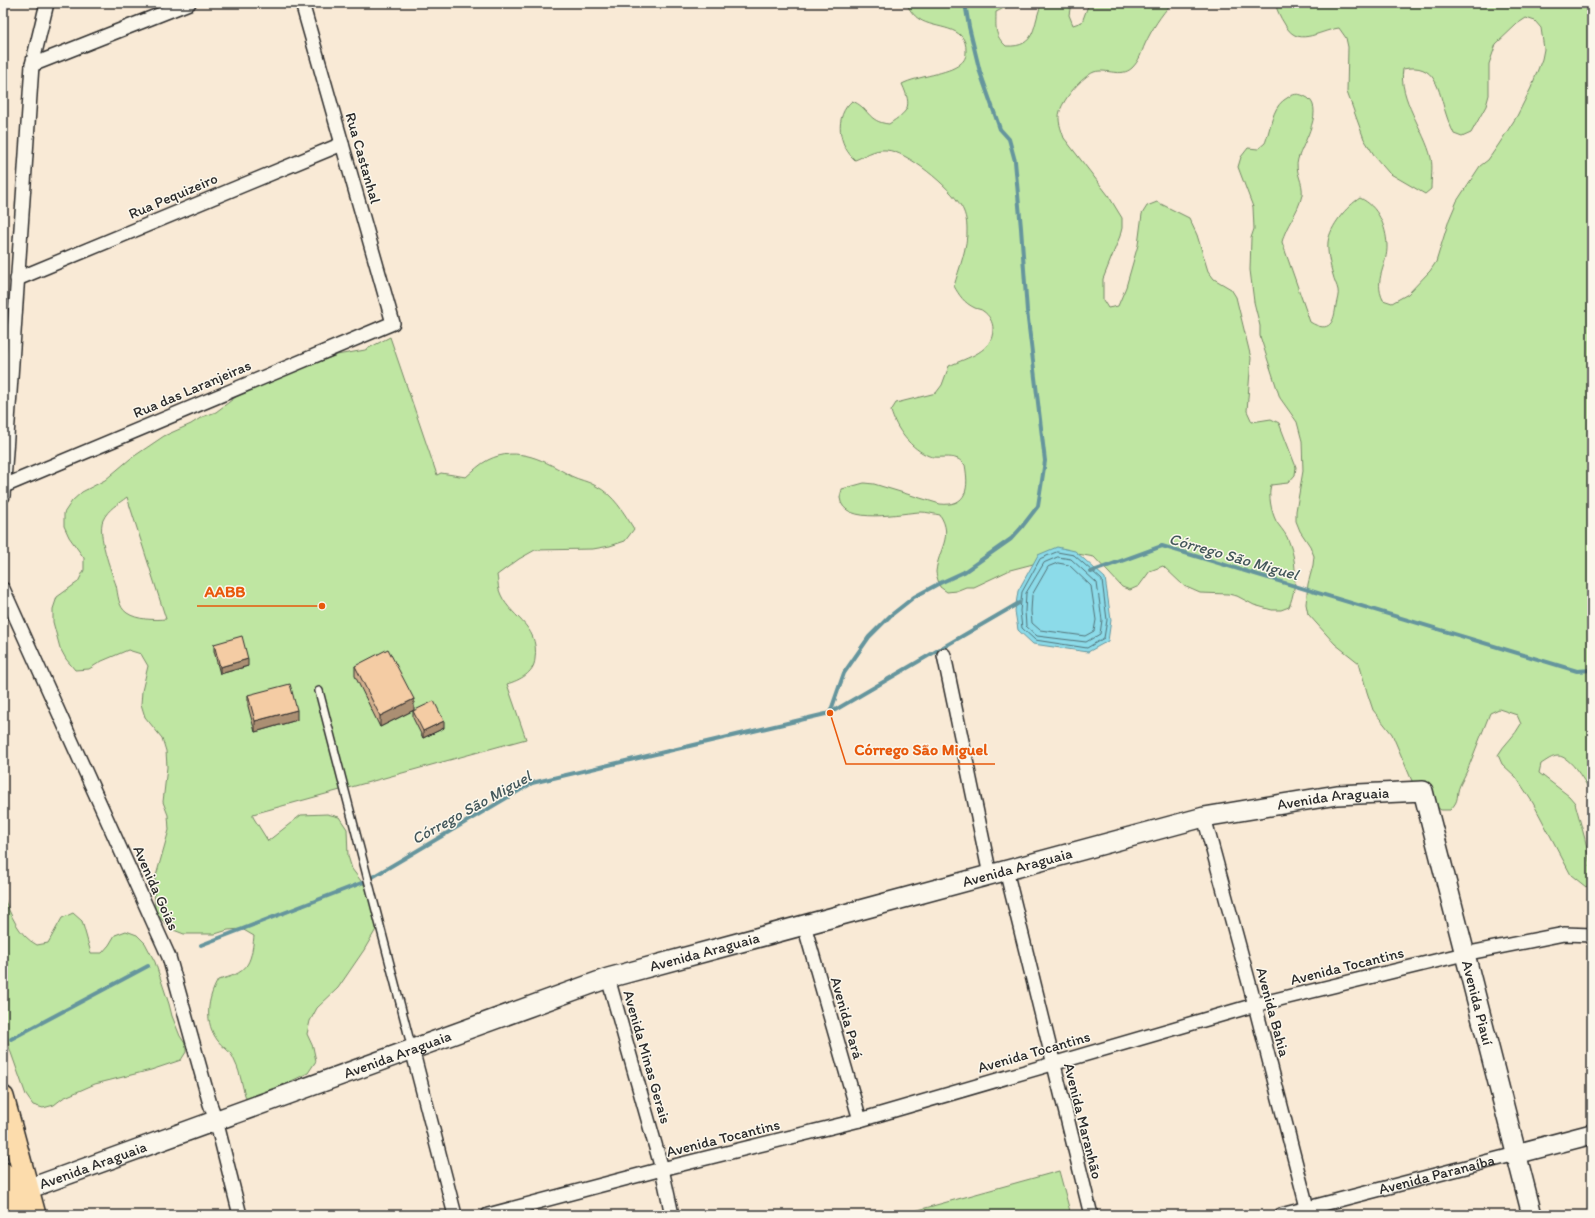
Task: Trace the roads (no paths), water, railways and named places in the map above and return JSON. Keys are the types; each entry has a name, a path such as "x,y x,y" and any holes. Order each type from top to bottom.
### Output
{"main road":[{"path":"3,1097 17,1200"},
{"path":"3,1173 17,1200 35,1215"}],"street":[{"path":"3,491 32,66 47,3"},
{"path":"32,66 189,3"},
{"name":"Rua Castanhal","path":"302,3 393,322"},
{"name":"Rua Pequizeiro","path":"17,279 342,144"},
{"name":"Rua das Laranjeiras","path":"3,491 393,322"},
{"name":"Avenida Goiás","path":"3,588 169,958 210,1104 216,1120 240,1215"},
{"name":"Avenida Maranhão","path":"944,655 998,873 1052,1063 1091,1215"},
{"name":"Avenida Araguaia","path":"17,1200 216,1120 608,978 1204,817 1337,795 1423,791"},
{"name":"Avenida Piauí","path":"1423,791 1532,1215"},
{"name":"Avenida Bahia","path":"1204,817 1255,1005 1308,1212"},
{"name":"Avenida Pará","path":"804,925 860,1120"},
{"name":"Avenida Tocantins","path":"488,1215 662,1169 860,1120 1255,1005 1464,954 1564,934 1592,935"},
{"name":"Avenida Minas Gerais","path":"608,978 662,1169 672,1215"},
{"path":"412,1049 455,1215"},
{"name":"Avenida Paranaíba","path":"1281,1215 1308,1212 1592,1134"}],"lane":[{"path":"319,691 352,812 412,1049"}],"water":[{"path":"1057,547 1075,551 1105,578 1111,620 1108,641 1088,652 1033,644 1018,630 1015,611 1018,591 1038,555"}],"waterway":[{"path":"830,713 844,673 869,637 890,616 914,597 964,572 1011,539 1038,506 1045,461 1027,311 1015,161 1009,139 1000,129 980,72 965,3"},
{"name":"Córrego São Miguel","path":"1091,572 1162,546 1577,671 1592,670"},
{"name":"Córrego São Miguel","path":"201,945 364,882 532,783 830,713 1019,603"},
{"name":"Córrego São Miguel","path":"11,1039 148,966"}],"place":[{"name":"AABB","path":"322,606"},
{"name":"Córrego São Miguel","path":"830,713"}]}
